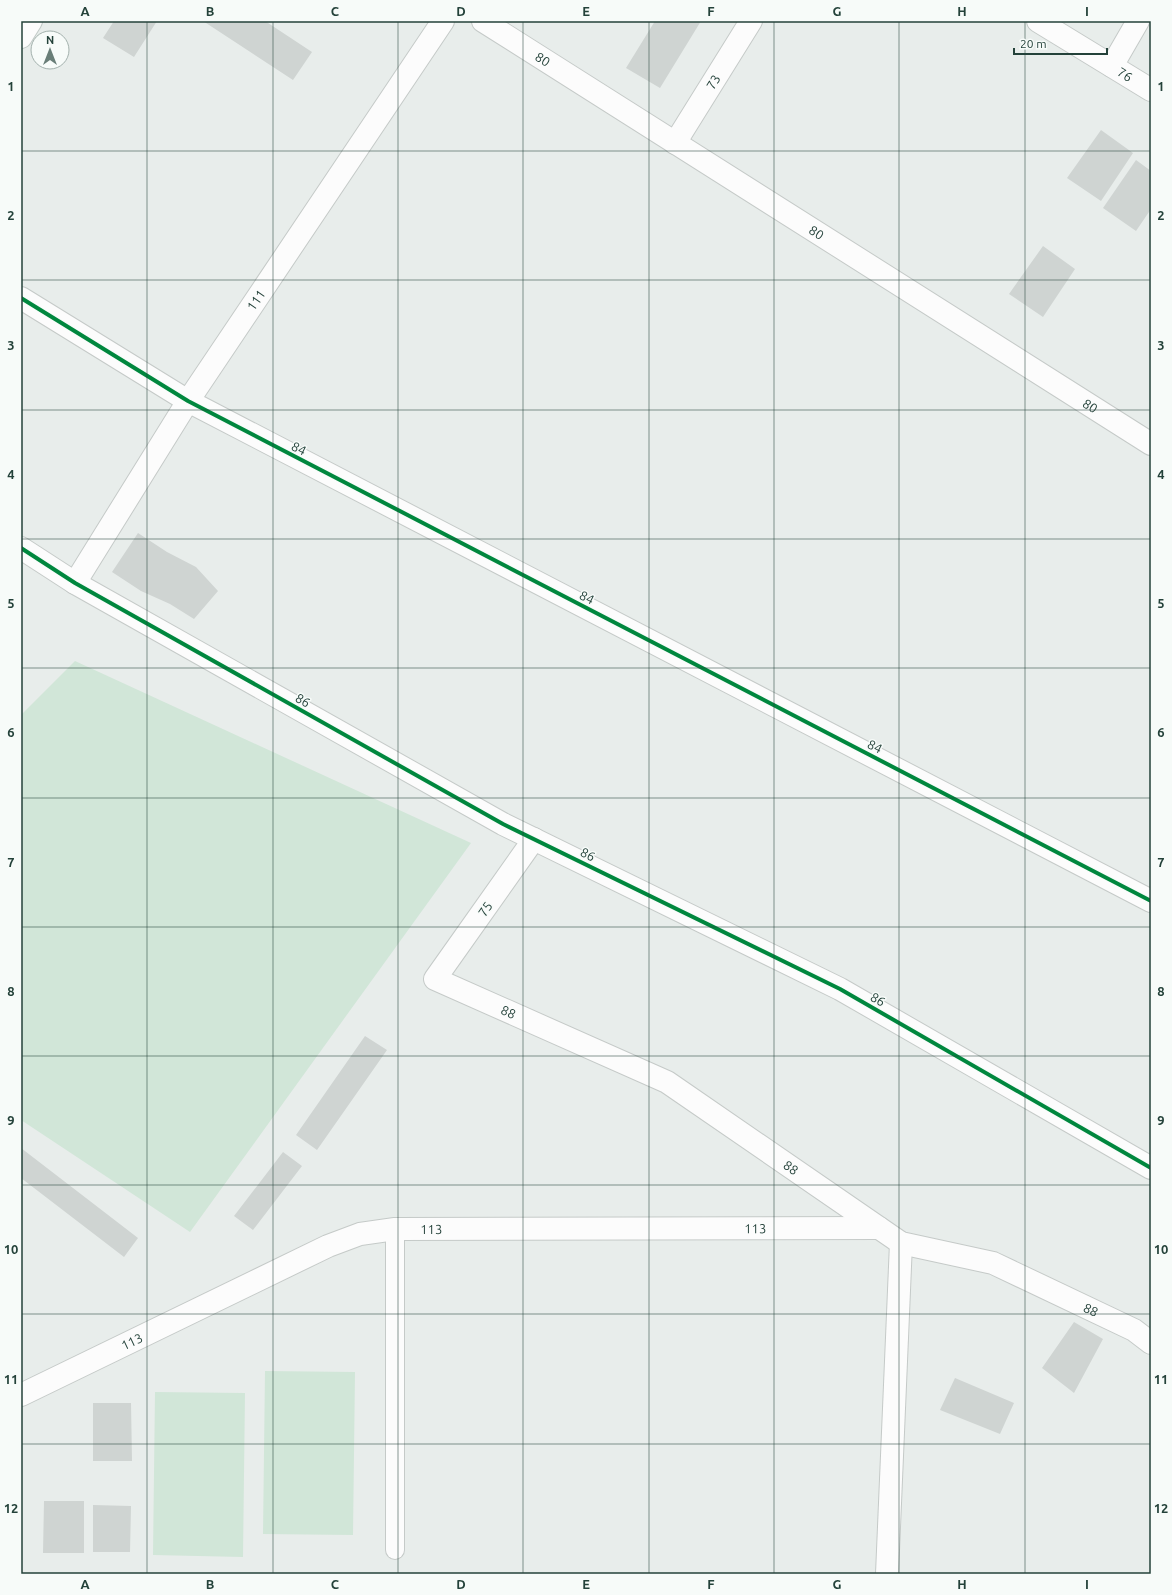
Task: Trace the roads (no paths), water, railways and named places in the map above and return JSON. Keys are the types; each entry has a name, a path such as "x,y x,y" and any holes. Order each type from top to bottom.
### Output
{"street":[{"path":"21,37 32,21"},
{"name":"111","path":"75,583 188,401 443,21"},
{"name":"80","path":"483,21 1151,444"},
{"name":"73","path":"675,143 751,21"},
{"name":"76","path":"1038,21 1151,90"},
{"path":"1112,66 1138,21"},
{"name":"84","path":"21,298 188,401 1151,901"},
{"name":"86","path":"21,548 75,583 503,824 840,989 1151,1168"},
{"name":"75","path":"435,978 534,839"},
{"name":"88","path":"435,978 667,1082 901,1243 993,1263 1134,1330 1151,1343"},
{"name":"113","path":"21,1394 328,1246 360,1234 395,1229 879,1228"},
{"path":"887,1574 901,1243"}],"lane":[{"path":"395,1229 395,1550"}]}
